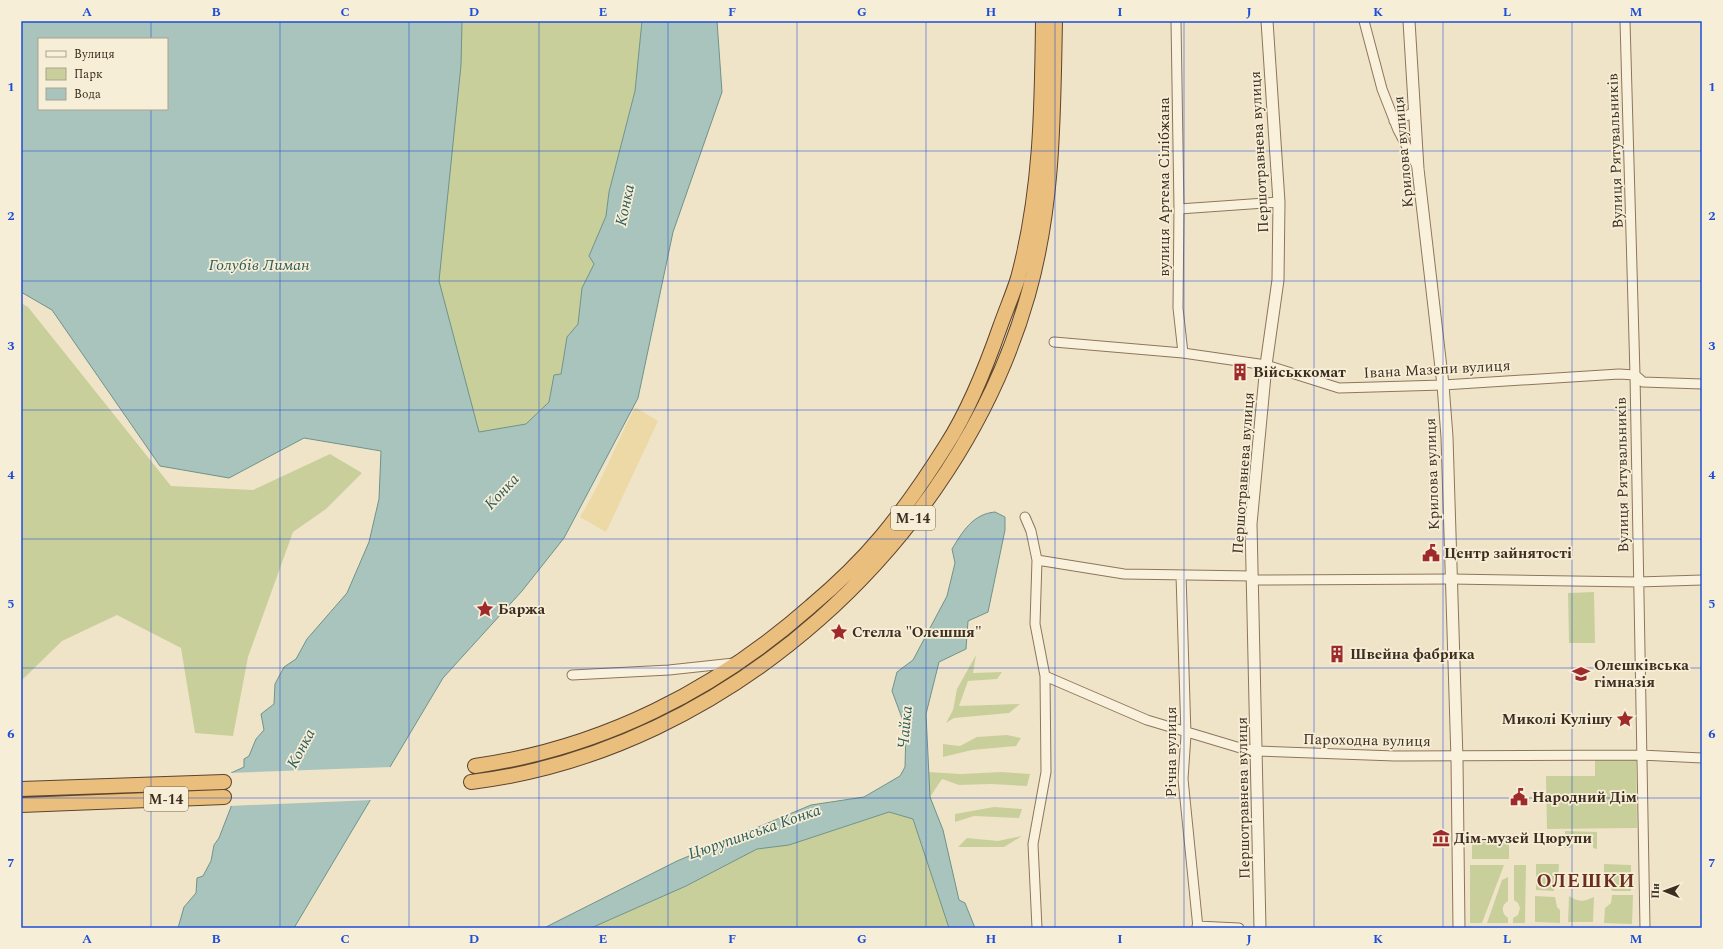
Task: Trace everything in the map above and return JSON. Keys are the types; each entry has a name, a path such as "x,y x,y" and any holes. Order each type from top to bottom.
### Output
{"highway":[{"name":"М-14","path":"475,766 511,761 566,747 623,727 679,698 738,663 794,622 839,582 880,538 917,489 948,442 976,388 1017,280 1030,227 1038,168 1042,89 1043,21"},
{"name":"М-14","path":"471,782 529,772 566,763 598,752 699,705 753,672 788,647 843,598 886,552 928,499 967,437 998,379 1028,295 1049,192 1053,148 1055,21"},
{"name":"М-14","path":"21,789 224,782"},
{"name":"М-14","path":"21,805 224,797"}],"street":[{"name":"вулиця Артема Сілібжана","path":"1176,21 1179,209 1178,308 1183,354"},
{"name":"Першотравнева вулиця","path":"1260,928 1252,524 1266,365 1278,280 1279,202 1267,21"},
{"path":"1364,21 1382,89 1394,121 1418,169"},
{"name":"Крилова вулиця","path":"1409,21 1418,169 1443,384 1447,437 1457,755 1459,928"},
{"name":"Вулиця Рятувальників","path":"1625,21 1635,375 1645,928"},
{"path":"1394,121 1415,112"},
{"path":"1179,209 1279,202"},
{"name":"Івана Мазепи вулиця","path":"1054,342 1183,354 1266,365 1339,388 1619,374 1635,375 1642,382 1702,384"},
{"path":"1025,517 1031,531 1038,560 1035,624 1045,676 1046,772 1033,844 1038,928"},
{"path":"1038,560 1124,574 1252,578 1638,582 1702,580"},
{"name":"Річна вулиця","path":"1181,575 1186,733 1183,779 1197,927"},
{"path":"572,675 669,670 738,663"},
{"name":"Пароходна вулиця","path":"1045,676 1147,720 1186,733 1236,747 1257,751 1395,756 1641,755 1702,758"},
{"path":"1197,927 1239,928"}],"green space":[{"path":"185,21 642,21 635,91 609,192 606,216 589,256 594,264 582,288 578,324 567,337 561,374 554,375 549,402 526,424 485,476"},
{"path":"21,303 28,307 171,486 253,490 330,454 362,473 326,509 293,532 248,657 233,736 195,733 181,648 117,615 62,641 21,681"},
{"path":"1594,592 1595,643 1569,643 1568,593"},
{"path":"976,655 973,673 1002,672 997,679 968,681 959,706 1020,704 1009,713 954,718 946,723 953,710 957,689"},
{"path":"1007,735 1021,738 1016,746 972,750 943,757 943,744 960,746 977,737"},
{"path":"1636,758 1637,828 1547,829 1546,776 1595,776 1595,759"},
{"path":"928,772 961,774 1002,772 1030,774 1027,786 991,784 959,785 942,779 930,797 943,830 959,900 965,903 962,914 928,819"},
{"path":"994,807 1022,809 1019,818 974,816 955,822 955,814"},
{"path":"889,812 913,819 949,928 591,928 686,886 757,849 789,845"},
{"path":"1565,831 1597,832 1597,849 1593,848 1593,836 1571,836 1571,848 1565,848"},
{"path":"1022,836 1004,847 958,847 967,838 998,841"},
{"path":"1472,837 1509,837 1509,859 1472,859"},
{"path":"1536,864 1559,864 1558,879 1554,886 1554,891 1536,890"},
{"path":"1604,864 1631,865 1631,891 1612,891 1610,882 1604,879"},
{"path":"1470,865 1504,865 1482,923 1470,923"},
{"path":"1514,865 1526,865 1525,923 1513,923 1513,918 1518,915 1520,908 1518,903 1514,900"},
{"path":"1508,877 1508,901 1503,907 1503,911 1508,918 1508,923 1487,923 1502,880"},
{"path":"1612,895 1633,895 1632,924 1604,923 1605,908 1611,903"},
{"path":"1535,896 1555,897 1557,907 1560,910 1560,923 1535,922"},
{"path":"1569,896 1581,901 1594,897 1593,922 1568,922"}],"sand":[{"path":"635,407 658,421 606,532 580,517 602,477"}],"water":[{"name":"Голубів Лиман","path":"21,21 462,21 461,65 439,281 479,432 526,424 549,402 554,375 561,374 567,337 578,324 582,288 594,264 589,256 606,216 609,192 635,91 642,21 717,21 722,92 673,232 638,398 564,538 522,591 443,678 294,928 178,928 184,907 196,893 197,878 203,876 211,861 214,845 219,838 231,807 231,773 244,767 244,759 249,756 256,739 264,730 261,714 274,704 275,684 284,667 296,659 307,639 347,593 369,542 379,499 381,451 304,438 229,478 160,466 52,310 21,292"},
{"name":"Цюрупинська Конка","path":"995,512 1005,517 1005,530 988,612 968,621 966,649 939,662 926,714 930,797 943,830 959,900 965,903 975,928 949,928 913,819 889,812 789,845 757,849 686,886 591,928 544,928 677,861 811,805 864,797 900,776 905,767 906,729 892,691 897,672 913,660 947,596 955,563 952,549 969,524 987,513"}],"pier":[{"path":"391,767 372,800 229,806 229,773"}],"place":[{"name":"Військкомат","path":"1240,372"},
{"name":"Центр зайнятості","path":"1431,553"},
{"name":"Баржа","path":"485,609"},
{"name":"Стелла \"Олешшя\"","path":"839,632"},
{"name":"Швейна фабрика","path":"1337,654"},
{"name":"Олешківська гімназія","path":"1581,674"},
{"name":"Миколі Кулішу","path":"1625,719"},
{"name":"Народний Дім","path":"1519,797"},
{"name":"Дім-музей Цюрупи","path":"1441,838"}],"district":[{"name":"ОЛЕШКИ","path":"1586,880"}],"water label":[{"name":"Конка","path":"624,205"},
{"name":"Конка","path":"501,491"},
{"name":"Чайка","path":"904,727"},
{"name":"Конка","path":"300,748"}]}
